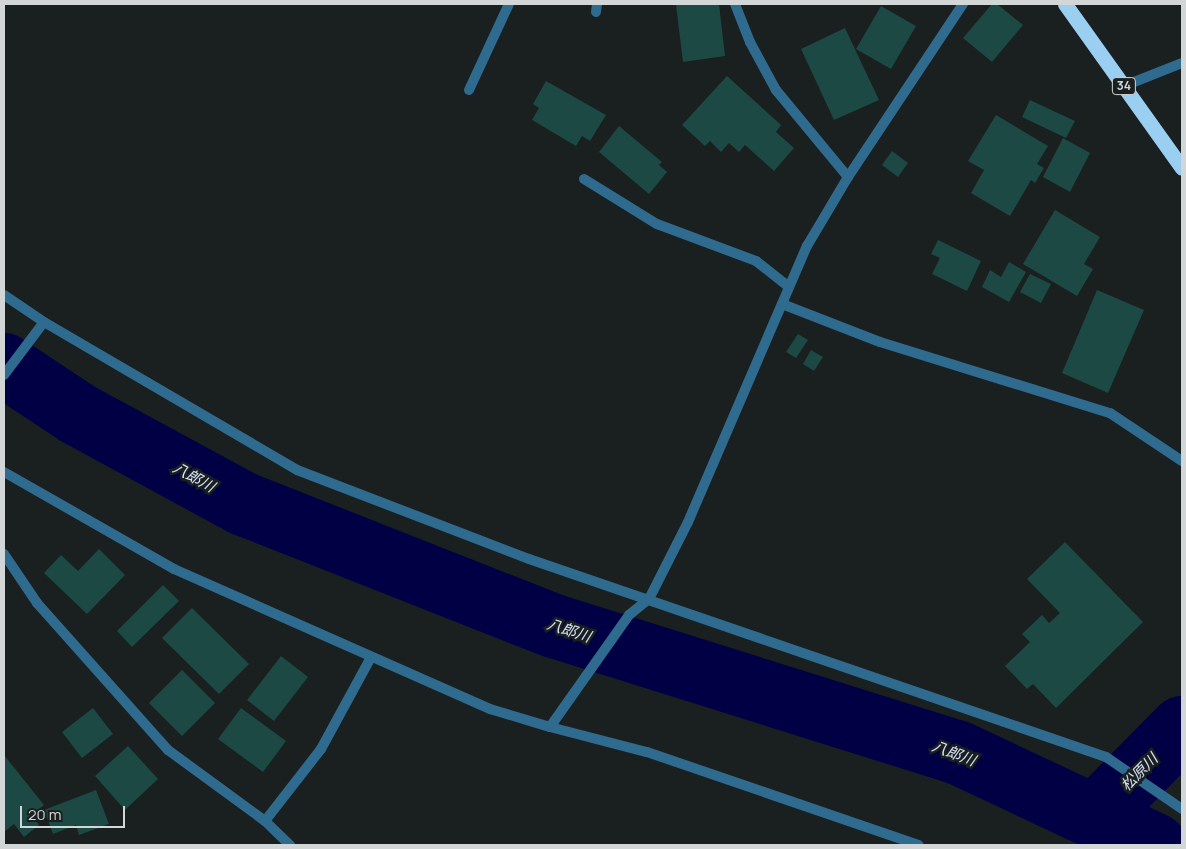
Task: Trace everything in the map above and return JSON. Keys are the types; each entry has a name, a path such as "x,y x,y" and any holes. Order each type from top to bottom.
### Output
{"highway":[{"name":"34","path":"1065,4 1182,168"}],"street":[{"path":"469,90 509,4"},
{"path":"735,4 750,42 776,90 848,177"},
{"path":"550,727 629,615 649,599 688,522 807,246 848,177 964,4"},
{"path":"1124,86 1182,63"},
{"path":"584,179 657,224 756,261 789,288"},
{"path":"4,295 44,322 297,470 530,559 1106,757 1182,808"},
{"path":"782,304 880,342 1110,413 1182,461"},
{"path":"4,375 44,322"},
{"path":"4,472 174,569 370,659 490,709 550,727 647,752 919,845"},
{"path":"4,554 36,603 168,750 265,821 290,845"},
{"path":"265,821 321,749 370,659"}],"building":[{"path":"719,4 725,56 683,62 676,5"},
{"path":"992,4 997,4 1023,25 992,62 963,38"},
{"path":"881,6 916,26 891,69 856,49"},
{"path":"845,28 879,100 834,120 801,49"},
{"path":"727,76 781,125 776,132 794,148 774,171 745,145 739,152 729,143 721,152 710,141 705,146 682,125"},
{"path":"546,81 606,115 590,141 582,136 576,146 532,120 539,108 533,104"},
{"path":"1030,100 1075,121 1066,138 1022,117"},
{"path":"996,115 1048,146 1037,164 1044,168 1035,183 1031,180 1010,216 971,193 984,170 968,161"},
{"path":"619,126 662,162 659,165 667,172 649,194 599,152"},
{"path":"1063,138 1090,153 1070,192 1043,177"},
{"path":"892,151 908,163 898,177 882,165"},
{"path":"1055,210 1100,237 1084,264 1093,269 1077,296 1023,264"},
{"path":"938,240 981,261 967,291 932,274 940,258 931,254"},
{"path":"1009,262 1026,272 1009,302 982,287 990,270 1001,277"},
{"path":"1030,274 1051,284 1041,303 1020,292"},
{"path":"1097,290 1144,310 1108,393 1062,373"},
{"path":"798,334 808,340 796,358 786,352"},
{"path":"811,350 823,357 814,371 803,364"},
{"path":"1065,542 1143,622 1056,708 1033,684 1027,689 1005,666 1030,642 1022,634 1042,615 1049,623 1060,613 1027,579"},
{"path":"99,549 125,575 87,614 44,573 61,555 78,571"},
{"path":"163,585 179,601 132,647 117,631"},
{"path":"192,608 249,664 219,694 162,638"},
{"path":"281,656 308,677 274,721 247,700"},
{"path":"182,670 215,703 182,736 149,703"},
{"path":"93,708 113,734 82,758 62,732"},
{"path":"241,708 286,741 263,772 218,739"},
{"path":"128,746 158,779 125,810 95,776"},
{"path":"4,755 44,805 32,815 39,825 24,837 14,824 4,832"},
{"path":"96,790 109,824 79,835 76,825 53,834 44,810"}],"waterway":[{"name":"八郎川","path":"4,365 78,414 244,504 554,626 957,752 1155,845"},
{"name":"松原川","path":"1095,816 1182,728"}]}
